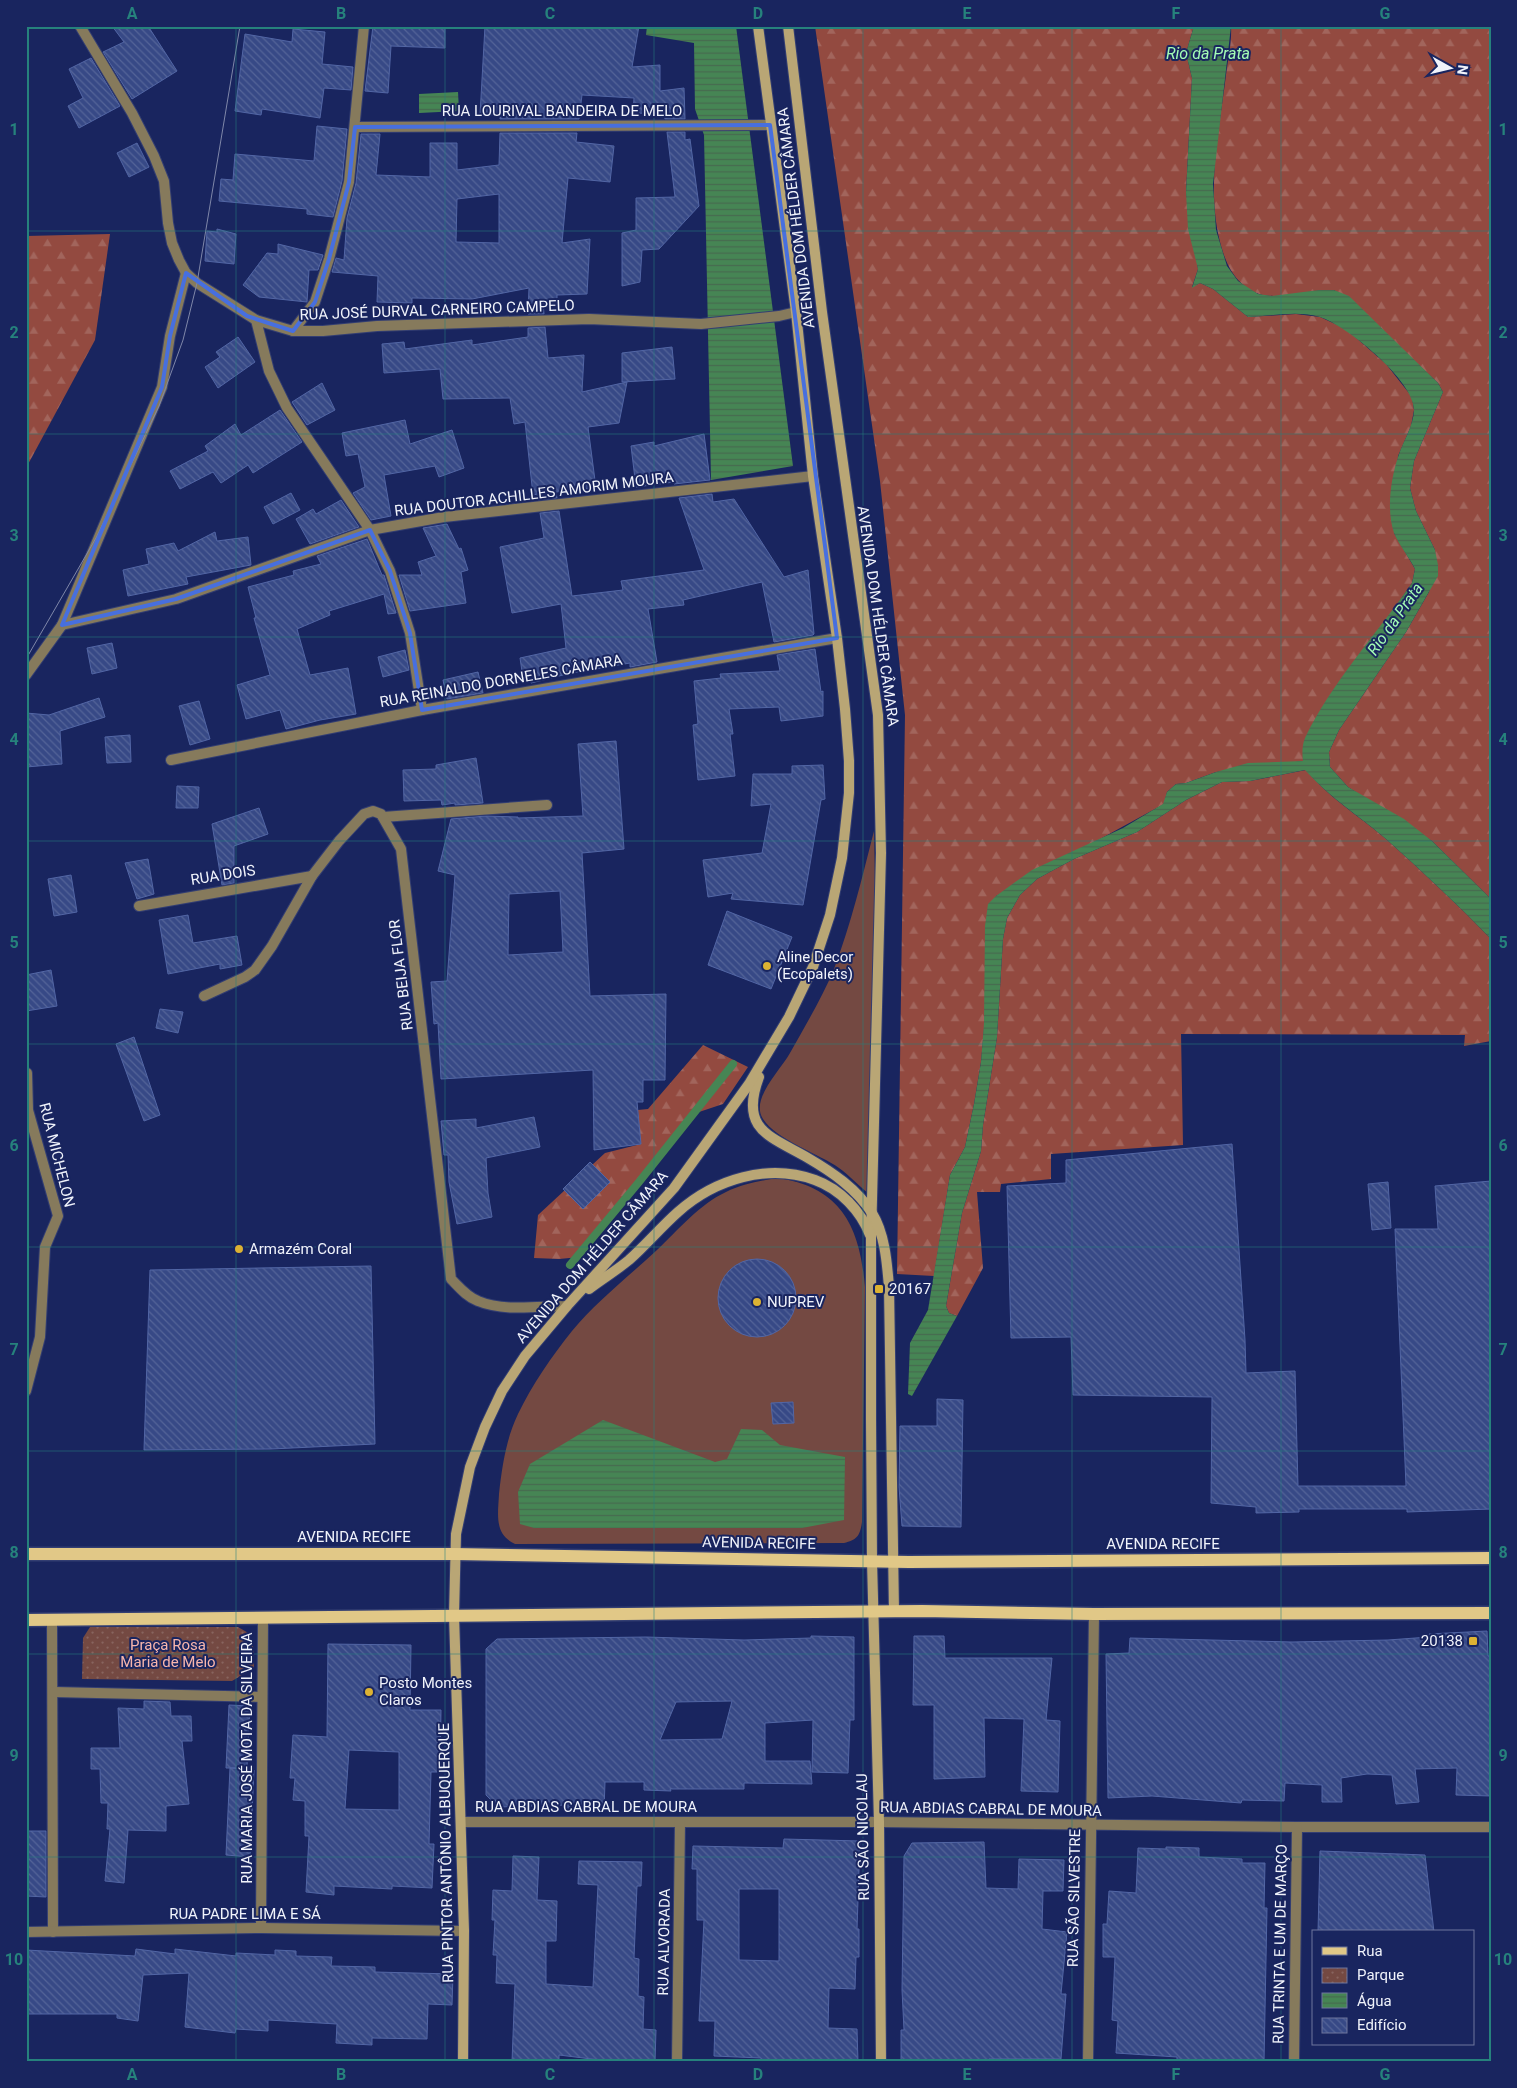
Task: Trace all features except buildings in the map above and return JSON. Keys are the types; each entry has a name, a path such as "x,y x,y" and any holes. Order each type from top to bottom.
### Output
{"main road":[{"name":"AVENIDA DOM HÉLDER CÂMARA","path":"456,1554 456,1534 470,1467 485,1427 502,1391 525,1356 567,1306 674,1188 749,1084 790,1017 813,967 830,915 839,877 847,821 849,761 837,638 813,476 796,312 758,26"},
{"name":"AVENIDA DOM HÉLDER CÂMARA","path":"788,26 824,322 878,715 881,853 871,1238 872,1562 874,1612"},
{"name":"AVENIDA DOM HÉLDER CÂMARA","path":"768,1053 753,1092 752,1108 756,1122 764,1132 823,1167 845,1183 872,1213 881,1234 889,1287 894,1612"},
{"path":"567,1306 628,1260 679,1211 725,1182 751,1175 772,1172 804,1176 823,1183 836,1190 854,1208 871,1238"},
{"name":"AVENIDA RECIFE","path":"26,1554 456,1554 872,1562 1491,1558"},
{"name":"RUA PINTOR ANTÔNIO ALBUQUERQUE","path":"456,1554 454,1615 462,1822 464,1931 463,2062"},
{"path":"26,1620 874,1612 1094,1614 1491,1613"},
{"name":"RUA SÃO NICOLAU","path":"874,1612 879,1822 881,2062"}],"street":[{"name":"RUA JOSÉ DURVAL CARNEIRO CAMPELO","path":"80,26 132,113 154,156 164,181 172,243 186,273 197,283 256,320 293,331 589,320 701,324 779,316 796,312"},
{"path":"293,331 315,302 329,259 349,182 364,26"},
{"name":"RUA LOURIVAL BANDEIRA DE MELO","path":"355,127 770,125"},
{"path":"26,675 62,625 162,387 170,336 186,273"},
{"path":"256,320 268,371 287,408 370,530 390,571 410,633 422,710"},
{"name":"RUA DOUTOR ACHILLES AMORIM MOURA","path":"62,625 176,599 370,530 444,517 813,476"},
{"name":"RUA REINALDO DORNELES CÂMARA","path":"171,760 422,710 837,638"},
{"path":"204,996 245,977 254,970 272,946 312,876 339,841 364,814 376,811 382,817 547,804"},
{"name":"RUA BEIJA FLOR","path":"382,817 402,849 451,1279 477,1301 503,1306 567,1306"},
{"name":"RUA DOIS","path":"139,906 312,876"},
{"name":"RUA MICHELON","path":"26,1391 40,1337 46,1247 58,1216 48,1174 28,1110 27,1073"},
{"name":"RUA SÃO SILVESTRE","path":"1088,2062 1094,1614"},
{"name":"RUA MARIA JOSÉ MOTA DA SILVEIRA","path":"261,1928 263,1618"},
{"path":"52,1620 54,1692 53,1932"},
{"path":"54,1692 262,1697"},
{"name":"RUA ABDIAS CABRAL DE MOURA","path":"462,1822 879,1822 1297,1827 1491,1827"},
{"name":"RUA ALVORADA","path":"677,2062 680,1822"},
{"name":"RUA TRINTA E UM DE MARÇO","path":"1294,2062 1297,1827"},
{"name":"RUA PADRE LIMA E SÁ","path":"26,1932 261,1928 464,1931"}],"highlighted area":[{"path":"770,125 837,638 422,710 410,633 390,571 370,530 176,599 62,625 162,387 170,336 186,273 247,316 293,331 315,302 329,259 349,182 355,127"}],"green space":[{"path":"815,26 1194,26 1186,53 1192,78 1186,192 1198,269 1192,287 1200,283 1213,289 1248,317 1296,314 1320,317 1346,329 1386,364 1412,397 1414,410 1411,426 1398,456 1394,533 1415,569 1412,583 1396,606 1303,761 1216,772 1186,783 1176,784 1167,792 1164,804 996,896 981,1062 965,1147 950,1175 934,1276 897,1274 905,715 880,481"},
{"path":"1231,26 1491,26 1491,899 1432,841 1348,787 1330,767 1329,752 1339,730 1406,632 1429,592 1435,550 1416,511 1410,488 1414,461 1443,392 1438,383 1406,353 1334,290 1266,296 1252,291 1245,286 1231,270 1222,249 1217,228 1214,184 1217,141"},
{"path":"110,234 95,340 26,468 26,236"},
{"path":"1306,770 1334,798 1413,863 1491,939 1491,1041 1464,1046 1465,1035 1181,1034 1183,1145 1051,1154 1051,1179 1001,1184 1000,1192 977,1192 983,1268 957,1316 949,1313 946,1306 962,1213 981,1151 983,1125 997,1037 1003,939 1007,918 1020,895 1037,879 1074,859 1137,832 1186,800 1222,782 1250,781"},
{"path":"874,831 877,976 868,1193 839,1168 788,1140 769,1127 760,1111 760,1103 768,1085 790,1053 819,1001 834,969 851,918"},
{"path":"703,1045 748,1067 723,1104 699,1112 580,1257 559,1259 534,1258 538,1215 605,1153 641,1144 638,1110 648,1109"},
{"path":"777,1178 799,1183 817,1191 832,1201 844,1214 858,1246 865,1287 862,1522 857,1537 844,1543 515,1544 508,1540 500,1529 498,1516 500,1484 508,1443 524,1403 557,1350 591,1310 707,1203 738,1187"},
{"name":"Praça Rosa Maria de Melo","path":"90,1627 238,1627 250,1634 254,1651 254,1668 232,1681 82,1679 83,1638"}],"water":[{"path":"647,26 736,26 793,466 711,480 704,135 695,109 694,43 646,35"},
{"name":"Rio da Prata","path":"1194,26 1231,26 1213,184 1216,230 1227,266 1238,281 1258,294 1272,296 1334,290 1349,296 1438,383 1443,392 1414,461 1410,488 1416,511 1435,550 1438,576 1406,632 1339,730 1329,752 1330,767 1348,787 1404,819 1432,841 1491,899 1491,939 1399,851 1334,798 1305,770 1250,781 1222,782 1186,800 1137,832 1074,859 1037,879 1020,895 1007,918 1003,939 997,1037 983,1125 981,1151 962,1213 946,1306 949,1313 957,1316 912,1396 908,1394 910,1343 928,1310 950,1175 965,1147 981,1062 984,1023 985,926 988,904 1032,870 1123,828 1163,804 1167,792 1176,784 1186,783 1248,763 1303,761 1302,749 1304,741 1315,718 1327,698 1412,583 1415,569 1394,533 1390,514 1390,493 1394,473 1414,411 1412,399 1404,385 1378,356 1332,322 1320,317 1302,314 1248,317 1213,289 1200,283 1192,288 1198,269 1188,229 1186,192 1192,78 1186,53"},
{"path":"458,92 459,111 419,113 419,94"},
{"path":"603,1420 715,1462 727,1459 741,1429 762,1430 780,1445 845,1457 844,1520 802,1528 534,1528 520,1524 518,1492 530,1464"}],"waterway":[{"path":"570,1265 733,1064"}],"tram line":[{"path":"26,659 96,538 159,406 183,340 197,283 240,26"}],"place":[{"name":"Aline Decor (Ecopalets)","path":"767,966"},
{"name":"Armazém Coral","path":"239,1249"},
{"name":"20167","path":"879,1289"},
{"name":"NUPREV","path":"757,1302"},
{"name":"20138","path":"1473,1641"},
{"name":"Posto Montes Claros","path":"369,1692"}]}
